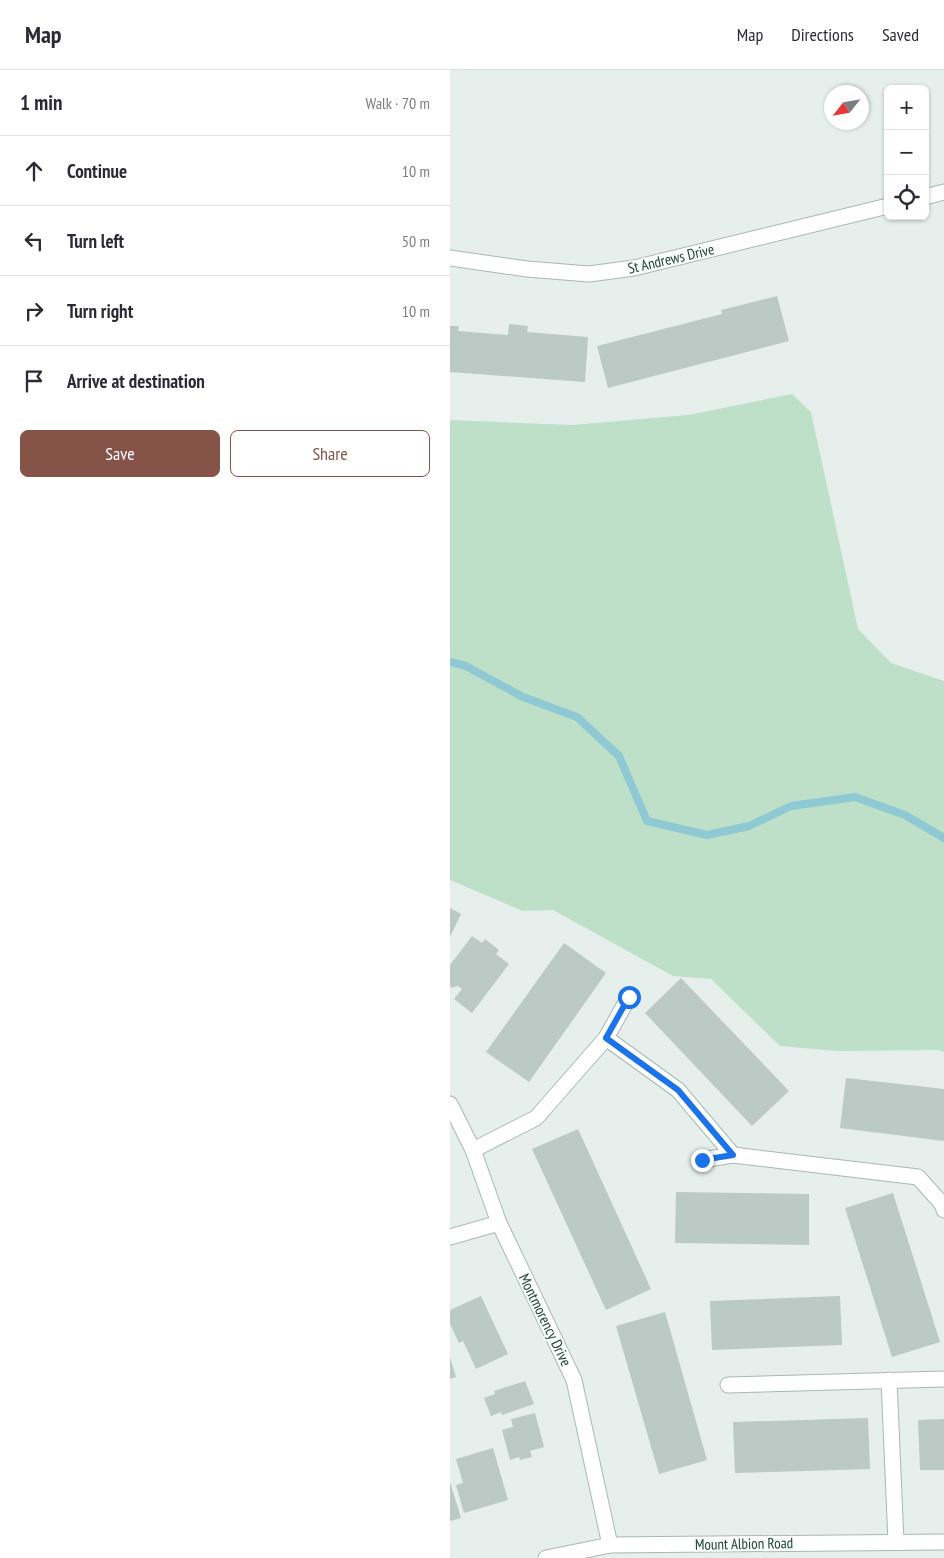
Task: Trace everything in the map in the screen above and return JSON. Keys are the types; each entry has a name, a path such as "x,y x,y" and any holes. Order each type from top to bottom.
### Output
{"street":[{"path":"929,196 944,192"},
{"name":"St Andrews Drive","path":"450,258 527,269 590,274 634,268 884,207"},
{"path":"472,1150 536,1118 606,1038 629,997"},
{"path":"606,1038 678,1090 733,1155"},
{"name":"Montmorency Drive","path":"450,1104 472,1150 499,1223 574,1380 610,1545"},
{"path":"702,1160 733,1155 918,1177 943,1205 944,1210"},
{"path":"450,1237 499,1223"},
{"path":"728,1384 944,1379"},
{"path":"889,1380 896,1542"},
{"name":"Mount Albion Road","path":"546,1558 610,1545 944,1542"}],"green space":[{"path":"792,394 811,412 858,629 891,663 944,681 944,1052 938,1050 837,1051 780,1046 711,979 673,976 553,910 523,911 450,880 450,420 572,425 688,415"}],"building":[{"path":"777,296 789,341 608,388 597,346 722,314 721,310"},
{"path":"509,324 528,326 527,332 588,337 585,382 450,372 450,326 459,326 458,331 508,335"},
{"path":"450,908 461,914 450,937"},
{"path":"472,936 482,943 485,939 499,950 496,954 509,964 472,1013 454,999 462,989 458,986 452,988 450,986 450,965"},
{"path":"564,943 606,973 529,1082 486,1052"},
{"path":"681,978 789,1091 752,1126 645,1013"},
{"path":"846,1078 944,1089 944,1141 840,1128"},
{"path":"578,1129 651,1289 606,1310 532,1149"},
{"path":"676,1192 809,1194 809,1245 675,1243"},
{"path":"893,1193 940,1342 892,1357 845,1208"},
{"path":"481,1296 508,1354 476,1369 463,1341 459,1343 450,1324 450,1310"},
{"path":"840,1296 842,1345 712,1350 710,1301"},
{"path":"665,1312 707,1460 659,1474 616,1326"},
{"path":"450,1357 456,1377 450,1379"},
{"path":"525,1381 534,1404 502,1415 501,1412 491,1416 484,1398 495,1394 494,1391"},
{"path":"535,1413 544,1447 530,1451 532,1457 520,1460 519,1457 510,1460 502,1430 513,1427 511,1419"},
{"path":"868,1418 870,1469 735,1473 733,1422"},
{"path":"944,1419 944,1470 920,1470 918,1420"},
{"path":"493,1448 508,1500 464,1513 456,1485 463,1483 456,1459"},
{"path":"450,1482 461,1518 450,1521"}],"waterway":[{"path":"450,662 466,666 523,697 577,717 619,756 647,821 707,835 749,826 791,806 855,797 905,815 944,838"}],"route":[{"path":"629,997 606,1038 678,1090 733,1155 702,1160"}]}
